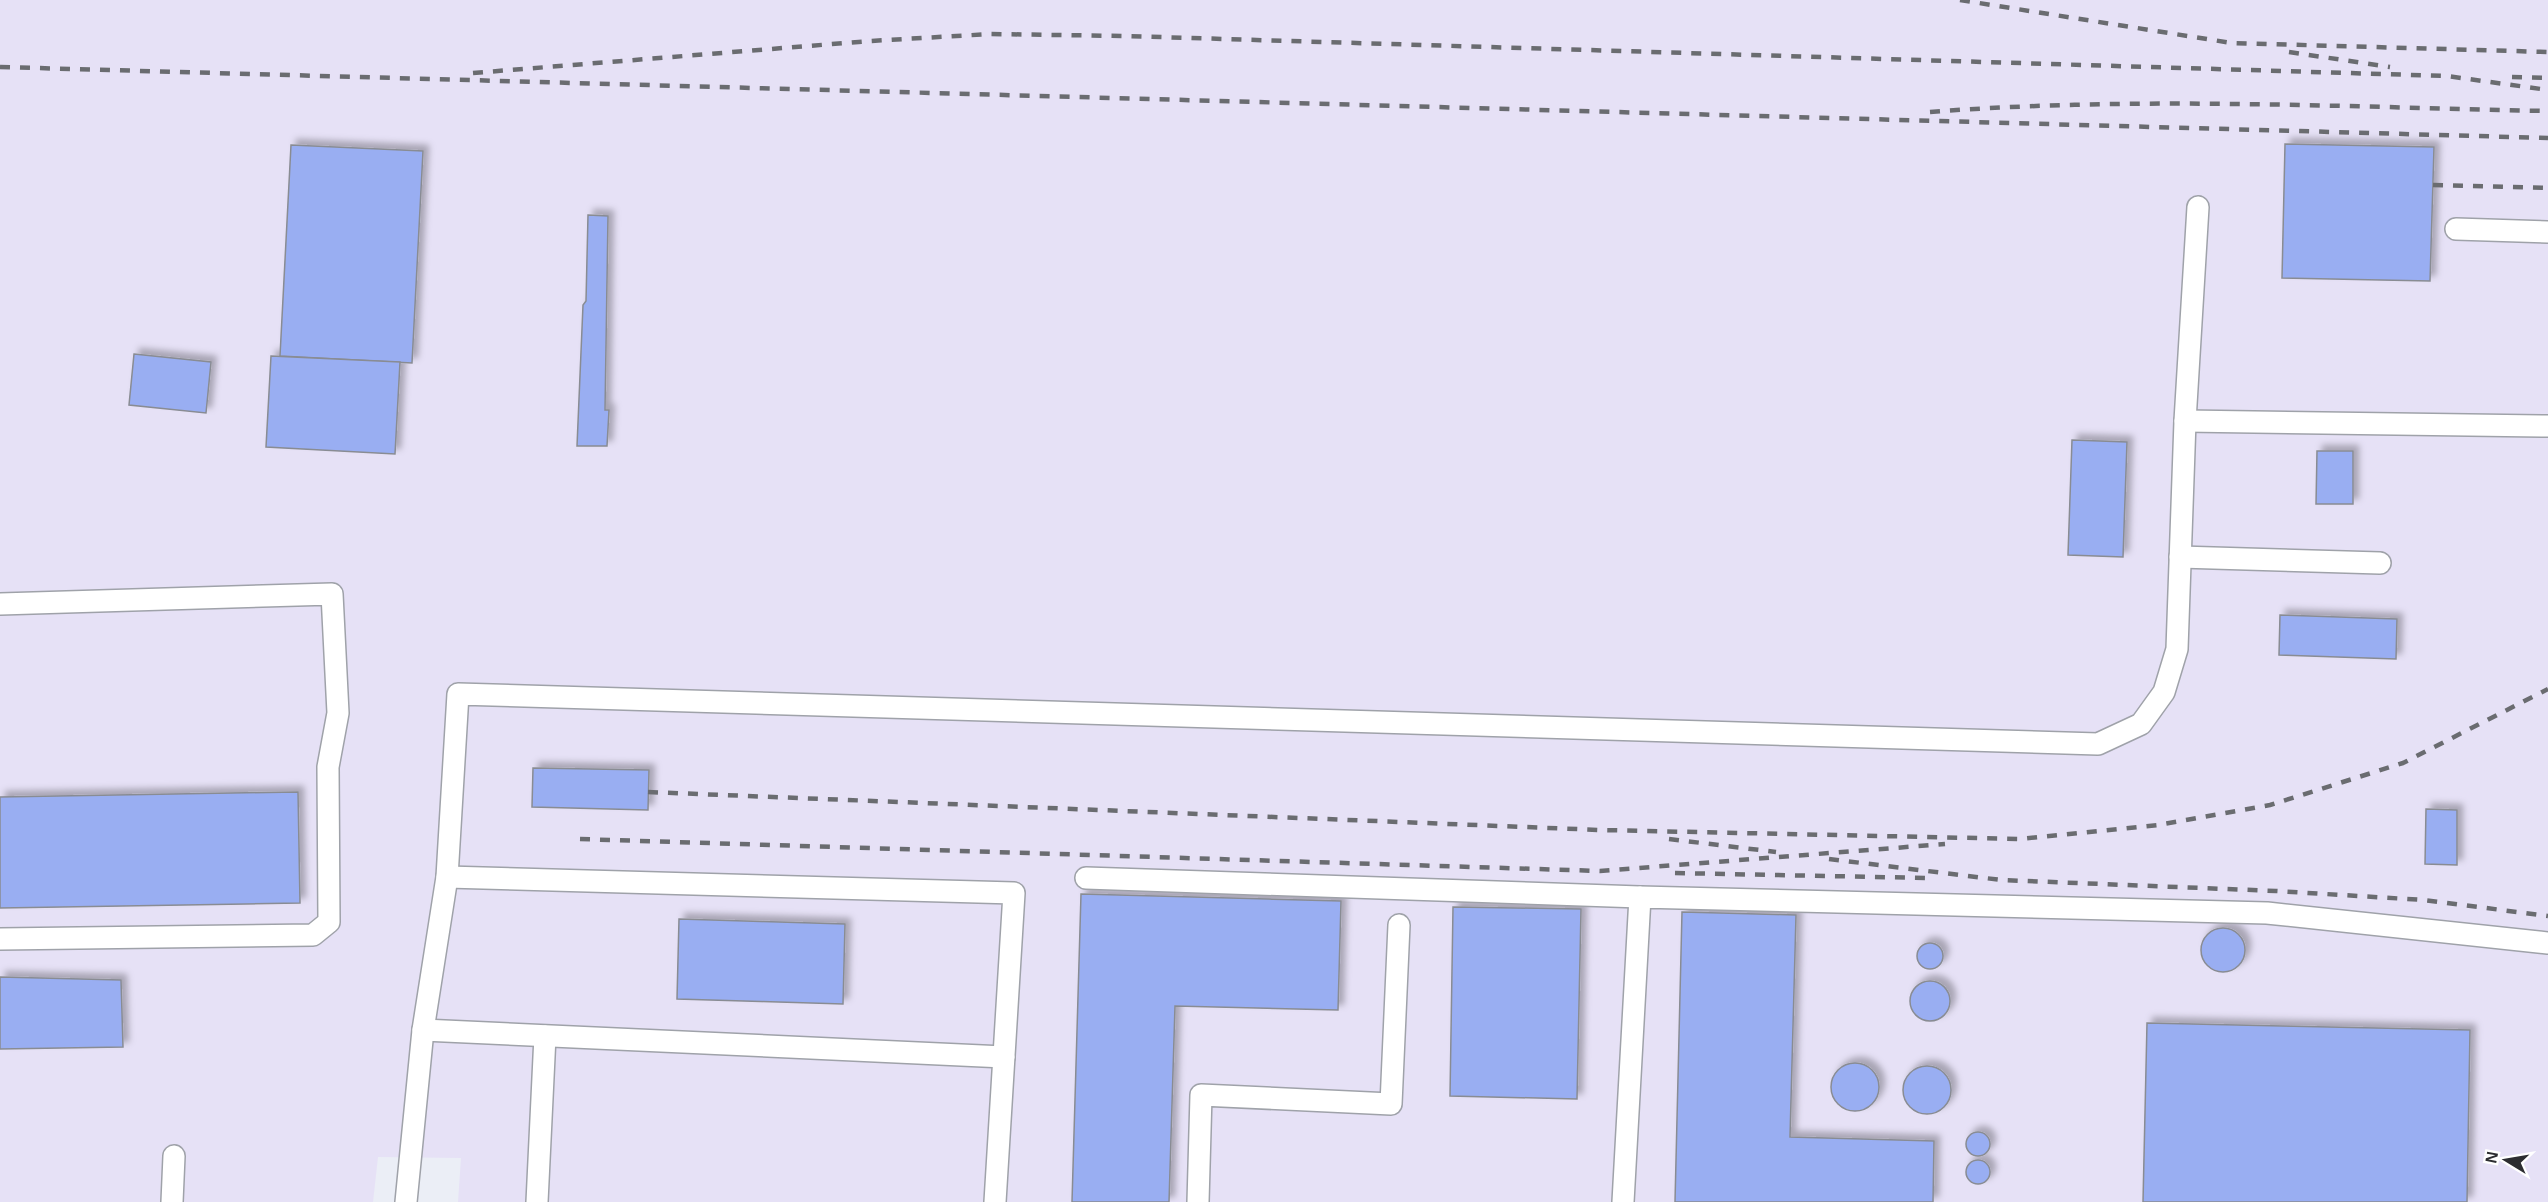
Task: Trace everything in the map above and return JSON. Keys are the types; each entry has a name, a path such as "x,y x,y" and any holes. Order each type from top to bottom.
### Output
{"lane":[{"path":"406,1202 423,1030 447,877 458,694 2098,744 2141,724 2164,692 2177,649 2185,421 2198,207"},
{"path":"2456,229 2548,232"},
{"path":"2185,421 2548,426"},
{"path":"2180,557 2380,563"},
{"path":"0,604 332,594 338,713 328,767 329,922 313,935 0,939"},
{"path":"447,877 1014,893 994,1202"},
{"path":"1086,878 1640,897 2267,913 2548,943"},
{"path":"1623,1202 1640,897"},
{"path":"1198,1202 1201,1095 1391,1104 1399,925"},
{"path":"423,1030 1004,1057"},
{"path":"537,1202 545,1036"},
{"path":"172,1202 174,1156"}],"shaded area":[{"path":"0,0 2548,0 2548,1202 458,1202 461,1158 378,1157 373,1202 0,1202"}],"building":[{"path":"2285,144 2434,147 2430,281 2282,278"},
{"path":"291,145 423,151 412,363 280,356"},
{"path":"588,215 608,216 605,410 609,410 607,446 577,446 583,305 586,301"},
{"path":"134,354 211,362 206,413 129,405"},
{"path":"271,356 400,362 395,454 266,447"},
{"path":"2072,440 2127,442 2123,557 2068,555"},
{"path":"2317,451 2353,451 2353,504 2316,504"},
{"path":"2280,615 2397,619 2396,659 2279,655"},
{"path":"533,768 649,770 648,810 532,807"},
{"path":"298,792 300,903 0,908 0,797"},
{"path":"2426,809 2457,810 2457,865 2425,864"},
{"path":"1081,894 1341,901 1338,1010 1175,1006 1169,1202 1072,1202"},
{"path":"1453,907 1581,909 1577,1099 1450,1096"},
{"path":"1682,912 1796,915 1790,1137 1934,1141 1933,1202 1675,1202"},
{"path":"679,919 845,924 843,1004 677,999"},
{"path":"2223,928 2232,929 2239,934 2244,941 2244,959 2239,966 2232,971 2223,972 2214,971 2207,966 2202,959 2201,950 2202,941 2207,934 2214,929"},
{"path":"1930,943 1939,947 1943,956 1939,965 1930,969 1921,965 1917,956 1921,947"},
{"path":"0,977 121,980 123,1047 0,1049"},
{"path":"1930,981 1944,987 1950,1001 1944,1015 1930,1021 1916,1015 1910,1001 1916,987"},
{"path":"2147,1023 2470,1030 2467,1202 2143,1202"},
{"path":"1855,1063 1872,1070 1879,1087 1872,1104 1855,1111 1838,1104 1831,1087 1838,1070"},
{"path":"1927,1066 1944,1073 1951,1090 1944,1107 1927,1114 1910,1107 1903,1090 1910,1073"},
{"path":"1978,1132 1986,1136 1990,1144 1986,1152 1978,1156 1970,1152 1966,1144 1970,1136"},
{"path":"1978,1160 1986,1164 1990,1172 1986,1180 1978,1184 1970,1180 1966,1172 1970,1164"}],"railway":[{"path":"1960,0 2232,43 2548,52"},
{"path":"473,73 870,41 991,34 1125,36 2447,76 2548,90"},
{"path":"2289,52 2390,67"},
{"path":"0,67 2548,138"},
{"path":"2512,77 2548,78"},
{"path":"1930,112 2007,107 2162,104 2548,111"},
{"path":"2433,185 2548,188"},
{"path":"648,792 1600,830 2020,839 2158,825 2270,805 2403,763 2548,689"},
{"path":"580,839 1600,871 1945,844"},
{"path":"1669,839 1776,852"},
{"path":"1829,859 2001,880 2276,891 2424,900 2548,916"},
{"path":"1675,873 1927,878"}]}
